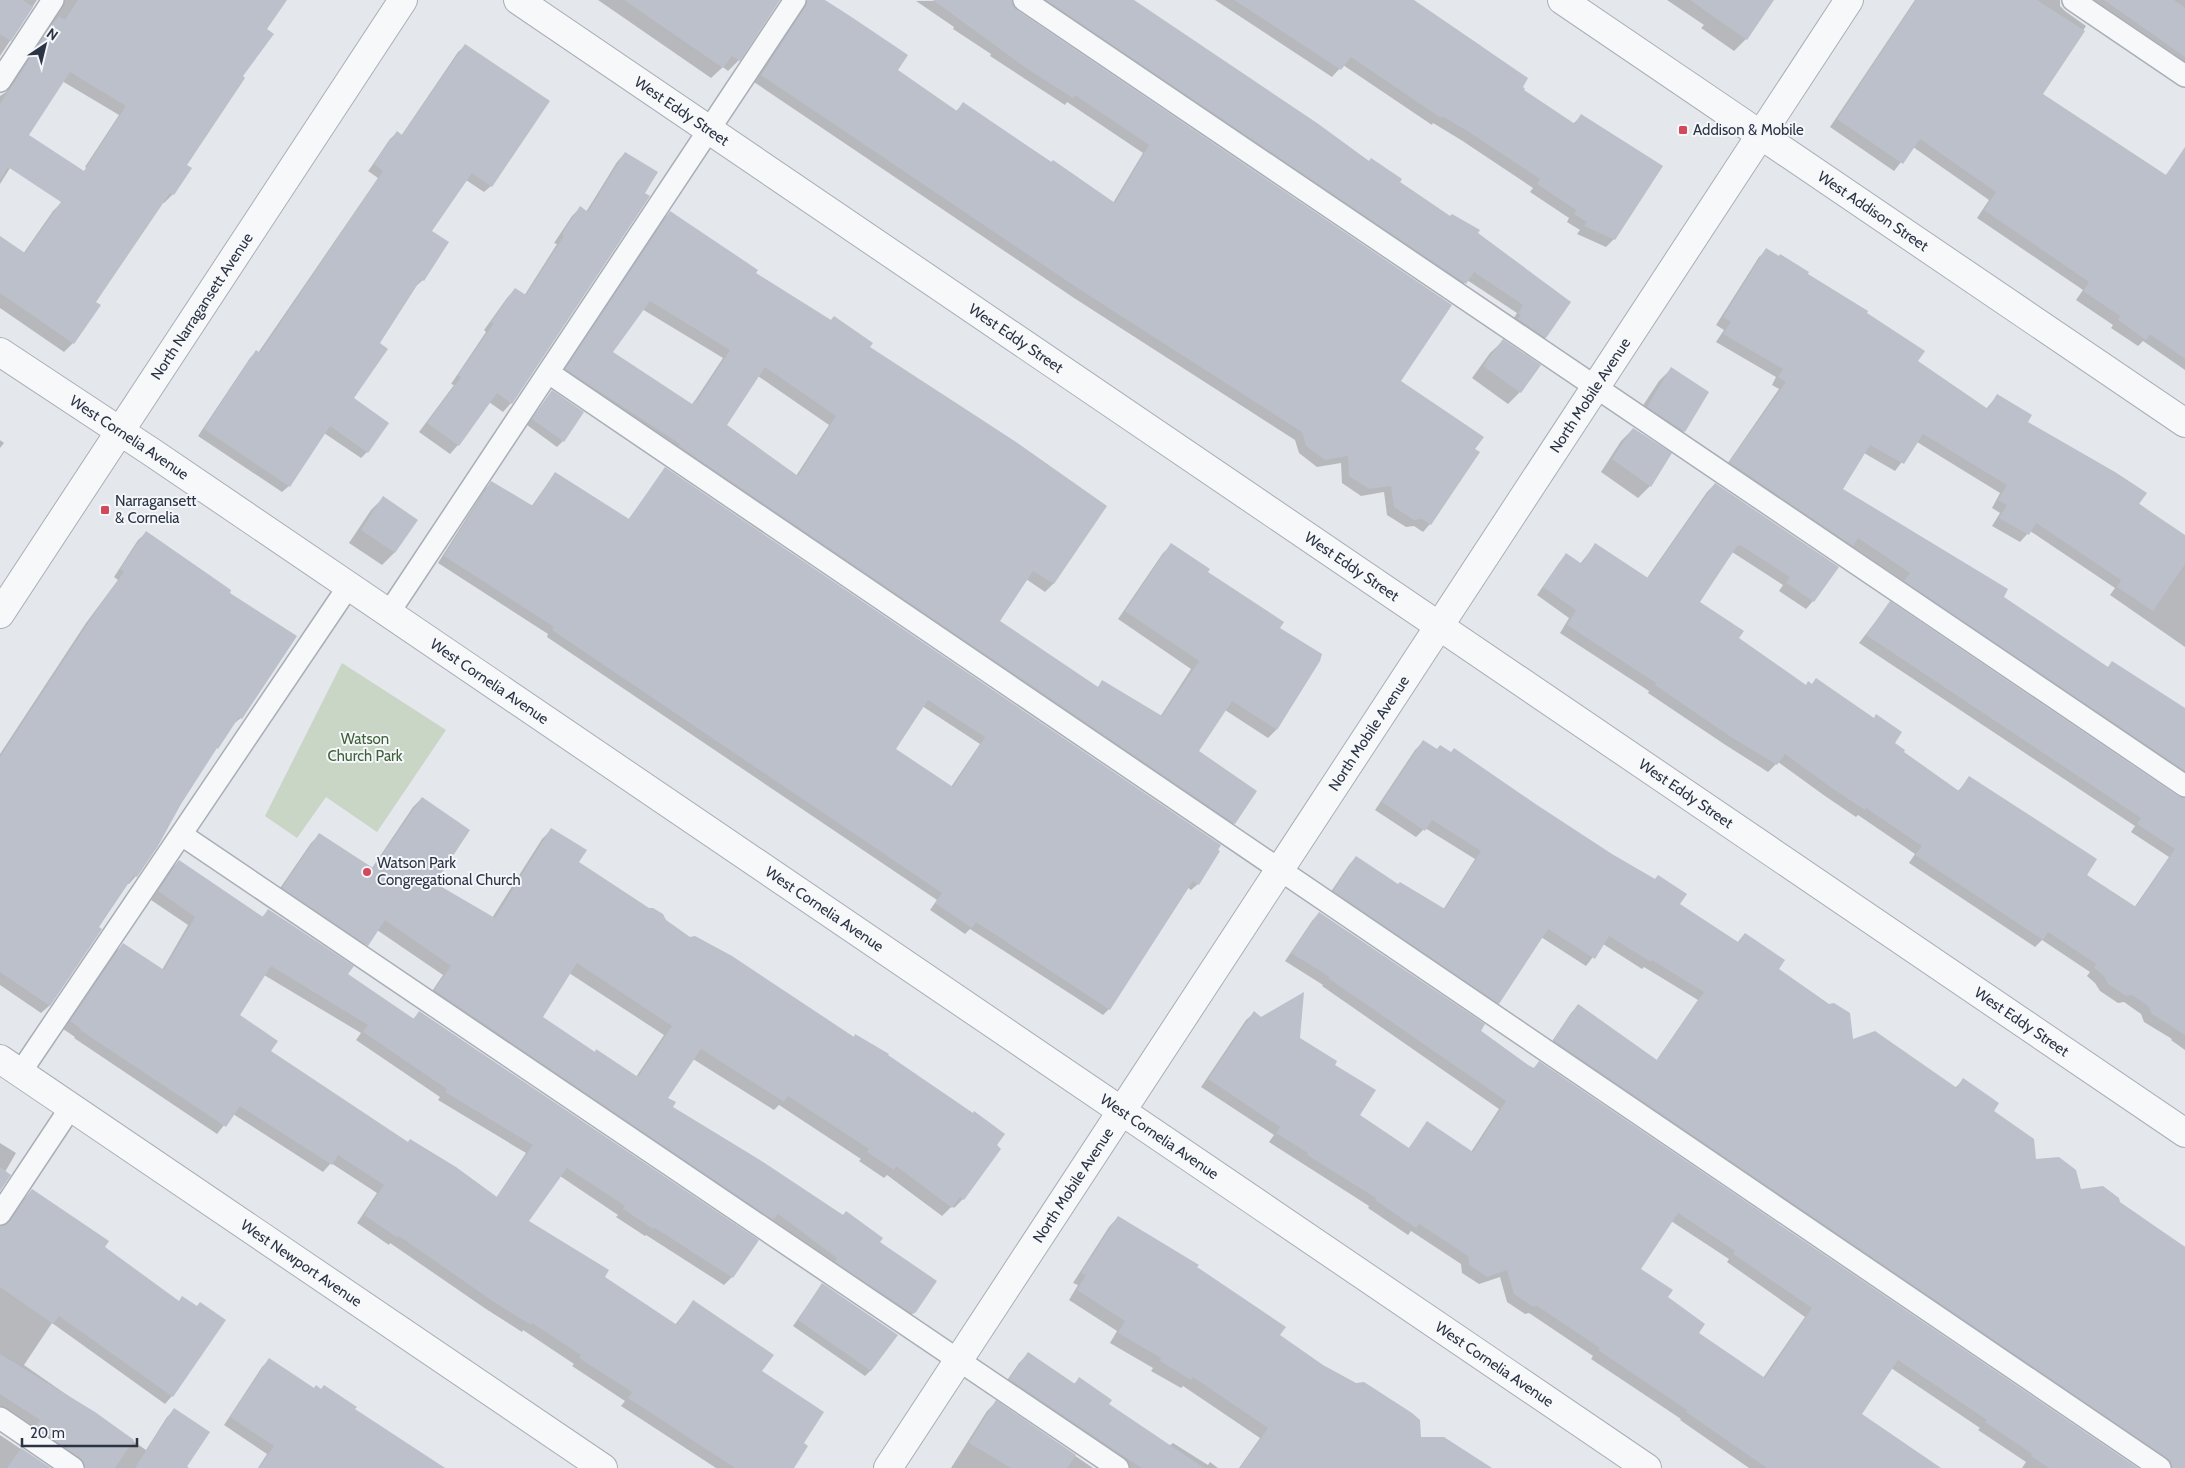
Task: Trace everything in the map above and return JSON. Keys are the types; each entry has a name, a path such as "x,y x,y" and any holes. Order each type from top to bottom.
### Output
{"street":[{"name":"North Narragansett Avenue","path":"0,614 403,0"},
{"name":"West Eddy Street","path":"518,0 2185,1133"},
{"name":"West Addison Street","path":"1562,0 2185,423"},
{"name":"North Mobile Avenue","path":"888,1468 1849,0"},
{"name":"West Cornelia Avenue","path":"0,352 120,431 1647,1468"},
{"name":"West Newport Avenue","path":"10,1066 602,1468"}],"lane":[{"path":"0,81 53,0"},
{"path":"388,614 795,0"},
{"path":"1024,0 2185,786"},
{"path":"2073,0 2185,76"},
{"path":"549,373 2160,1468"},
{"path":"10,1066 182,835 348,586"},
{"path":"182,835 1118,1468"},
{"path":"0,1214 70,1107"},
{"path":"0,1418 73,1468"}],"green space":[{"name":"Watson Church Park","path":"342,663 446,730 377,832 326,797 297,838 265,816"}],"building":[{"path":"0,0 23,0 33,7 11,41 0,34"},
{"path":"78,0 287,0 267,29 274,34 243,76 245,78 187,165 192,168 174,195 170,193 96,302 101,305 74,344 0,293 0,236 25,253 61,202 8,167 0,180 0,104 54,22 59,16 65,20","holes":["70,72 126,106 84,171 29,135"]},
{"path":"624,0 780,0 740,61 732,56 723,68"},
{"path":"807,0 825,0 853,18 908,55 898,70 957,111 963,102 1051,162 1053,160 1115,203 1149,145 1075,95 1073,98 1026,68 933,0 1012,0 1017,10 1452,305 1401,381 1484,437 1475,449 1480,452 1431,525 1422,519 1414,520 1394,507 1391,486 1369,489 1349,476 1348,456 1325,460 1306,446 1302,432 1082,291 761,75 805,7"},
{"path":"1046,0 1134,0 1317,123 1369,161 1371,158 1402,179 1400,182 1450,216 1452,214 1480,230 1478,233 1571,302 1546,338 1518,319 1521,315 1518,313 1523,305 1474,272 1466,284"},
{"path":"1234,0 1414,0 1528,78 1523,87 1524,90 1575,124 1581,114 1663,166 1615,240 1584,226 1587,222 1574,214 1576,210 1537,184 1540,179 1469,132 1442,116 1441,118 1351,57 1341,70"},
{"path":"1690,0 1774,0 1747,40"},
{"path":"1916,0 2037,0 2085,31 2043,94 2166,175 2185,147 2185,359 2150,334 2146,340 2118,320 2120,316 2083,291 2089,282 1984,210 1996,192 1920,139 1903,164 1837,119"},
{"path":"2104,0 2174,0 2185,8 2185,57"},
{"path":"465,44 550,101 492,187 472,173 432,231 449,242 424,281 421,279 380,343 388,349 354,398 389,423 368,453 330,426 290,487 204,429 256,350 260,353 383,171 374,164 377,159 397,131 402,135"},
{"path":"625,152 658,172 645,193 650,196 512,404 497,393 459,446 427,423 461,377 458,375 494,323 491,322 515,288 526,295 564,236 562,234 580,206 588,212"},
{"path":"670,211 758,270 756,273 831,320 834,316 873,343 870,347 1013,440 1107,506 1054,584 1033,571 1000,621 1098,687 1102,680 1162,716 1199,661 1125,611 1171,543 1210,569 1208,572 1284,622 1280,628 1322,654 1320,661 1277,730 1232,701 1199,751 1257,791 1235,824 679,446 680,444 565,369","holes":["650,301 730,350 697,401 695,400 692,404 613,352","765,367 836,416 798,476 727,425"]},
{"path":"1766,248 1779,256 1780,254 1809,272 1808,274 1868,311 1867,313 1925,351 1918,361 1988,409 1997,394 2032,415 2028,422 2115,472 2147,493 2139,504 2185,535 2185,564 2153,611 2117,587 2121,580 2036,523 2029,535 1999,518 2007,505 1998,500 2007,485 1923,434 1904,464 1870,445 1843,489 2008,589 2004,597 2108,667 2112,661 2185,708 2185,771 1904,581 1910,573 1858,538 1853,546 1729,462 1786,382 1778,377 1783,369 1723,334 1731,322 1723,317"},
{"path":"1503,339 1541,365 1521,393 1483,366"},
{"path":"1671,367 1709,392 1685,432 1647,407"},
{"path":"552,390 584,412 564,442 532,419"},
{"path":"1633,428 1672,453 1651,487 1612,459"},
{"path":"665,467 1221,845 1218,850 1220,851 1199,885 1193,881 1110,1010 976,922 972,928 935,903 942,893 552,630 554,627 444,556 491,481 533,506 555,472 629,519","holes":["928,700 985,737 953,787 896,749"]},
{"path":"1715,483 1839,567 1814,602 1786,583 1790,577 1740,545 1737,546 1700,602 1744,631 1739,638 1806,685 1808,681 1812,684 1816,678 1874,718 1876,714 1902,732 1895,743 1905,750 1904,752 1959,791 1969,776 2097,859 2087,875 2136,907 2175,849 2137,824 2141,818 1866,635 1890,601 2178,796 2185,798 2185,1035 2152,1014 2148,1006 2132,995 2126,996 2108,984 2103,975 2094,968 2096,964 2048,932 2043,940 1915,855 1922,846 1866,808 1865,810 1833,789 1785,754 1777,765 1731,737 1655,685 1656,683 1567,625 1576,610 1543,587 1566,553 1582,564 1595,543 1648,578"},
{"path":"383,496 418,520 395,553 361,530"},
{"path":"146,531 231,590 230,593 297,636 242,719 239,717 217,748 181,804 158,846 137,877 134,875 99,927 102,929 50,1006 0,972 0,757 94,614 124,572 120,569"},
{"path":"1423,740 1437,749 1440,745 1451,752 1454,748 1612,854 1655,879 1658,875 1687,894 1680,904 1738,942 1745,933 1785,960 1779,969 1829,1004 1834,1003 1850,1013 1853,1039 1875,1031 1957,1088 1963,1078 1999,1103 1994,1111 2034,1139 2036,1159 2059,1157 2076,1170 2081,1189 2103,1186 2119,1198 2120,1202 2185,1247 2185,1468 2172,1468 2167,1458 1553,1040 1578,1004 1657,1060 1704,992 1609,936 1595,959 1548,929 1499,1004 1333,891 1356,856 1398,884 1400,882 1445,909 1481,851 1432,820 1425,831 1382,802"},
{"path":"422,797 470,830 435,883 495,918 551,828 587,850 579,862 649,908 653,908 663,914 666,920 690,937 695,936 732,956 854,1037 855,1034 889,1054 1005,1134 997,1145 1001,1149 964,1200 960,1197 952,1208 896,1166 894,1170 867,1152 869,1149 788,1096 784,1102 701,1049 668,1098 676,1102 673,1107 760,1160 843,1215 846,1211 883,1238 880,1242 937,1281 916,1312 913,1314 835,1262 837,1258 778,1214 773,1220 434,990 451,966 385,920 368,946 282,888 319,833 373,868","holes":["577,963 672,1026 638,1077 596,1049 595,1052 543,1017"]},
{"path":"179,860 263,917 268,909 354,966 348,974 414,1019 419,1011 759,1240 733,1278 655,1228 653,1229 623,1209 625,1206 567,1168 529,1221 609,1270 605,1277 677,1325 693,1300 774,1355 762,1371 824,1412 804,1443 808,1446 794,1468 735,1468 628,1398 632,1392 579,1358 581,1355 532,1323 531,1325 494,1302 399,1236 398,1238 364,1215 384,1185 338,1155 332,1165 240,1106 226,1127 80,1030 70,1021 123,943 164,970 195,917 158,891","holes":["271,966 368,1025 363,1032 447,1089 445,1092 533,1145 497,1197 456,1167 410,1139 408,1142 271,1051 278,1041 240,1015"]},
{"path":"1319,912 1485,1024 1481,1031 1528,1065 1534,1068 1539,1061 2138,1468 2049,1468 1985,1422 1987,1420 1898,1360 1862,1414 1941,1468 1767,1468 1686,1412 1687,1410 1598,1350 1600,1348 1537,1306 1533,1307 1514,1294 1507,1270 1487,1277 1469,1265 1468,1256 1419,1224 1416,1228 1375,1200 1376,1198 1307,1155 1308,1153 1276,1133 1280,1127 1208,1079 1254,1011 1261,1017 1304,992 1300,1038 1337,1061 1335,1065 1376,1090 1360,1115 1409,1148 1427,1121 1473,1152 1506,1101 1328,978 1330,977 1291,953","holes":["1678,1213 1735,1251 1733,1254 1812,1308 1765,1378 1699,1333 1705,1324 1668,1297 1673,1290 1641,1269"]},
{"path":"0,1167 11,1175 0,1191"},
{"path":"32,1189 109,1241 105,1247 179,1301 182,1296 197,1306 200,1302 226,1320 173,1397 59,1316 53,1324 0,1287 0,1226 10,1221"},
{"path":"1118,1216 1199,1265 1197,1267 1286,1327 1280,1335 1323,1365 1356,1383 1364,1382 1412,1413 1420,1420 1421,1437 1444,1437 1492,1468 1240,1468 1268,1428 1193,1377 1191,1380 1160,1361 1161,1358 1118,1333 1125,1321 1077,1290 1086,1275 1081,1273"},
{"path":"822,1283 898,1335 871,1371 798,1320"},
{"path":"1028,1352 1075,1384 1079,1377 1112,1400 1109,1404 1204,1468 1142,1468 1125,1457 1009,1379"},
{"path":"0,1354 95,1412 134,1440 115,1468 85,1468 80,1458 35,1427 40,1420 0,1394"},
{"path":"269,1358 314,1388 316,1385 321,1389 324,1385 357,1407 355,1409 445,1468 259,1468 274,1446 230,1417"},
{"path":"996,1400 1076,1455 1067,1468 1011,1468 969,1443"},
{"path":"174,1408 210,1432 186,1468 135,1468"},
{"path":"21,1448 51,1468 7,1468"}],"place":[{"name":"Addison & Mobile","path":"1683,130"},
{"name":"Narragansett & Cornelia","path":"105,510"},
{"name":"Watson Park Congregational Church","path":"367,872"}]}
